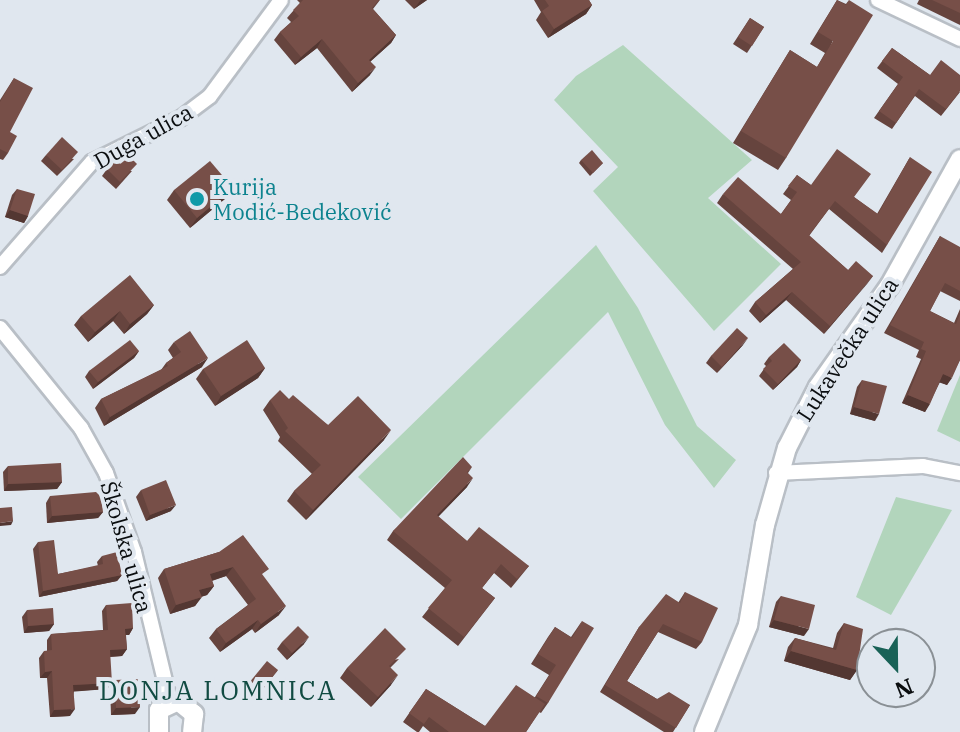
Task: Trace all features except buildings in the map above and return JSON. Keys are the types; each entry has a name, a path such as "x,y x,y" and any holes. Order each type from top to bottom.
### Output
{"street":[{"name":"Duga ulica","path":"0,267 92,162 181,118 210,96 234,70 281,0"},
{"path":"878,0 960,39"},
{"name":"Lukavečka ulica","path":"704,732 748,625 776,473 818,387 890,285 960,159"},
{"name":"Školska ulica","path":"0,328 81,428 106,473 134,552 170,702"},
{"path":"776,473 923,466 960,473"},
{"path":"159,732 156,716 170,702 190,708 198,731"}],"green space":[{"path":"623,45 752,160 708,198 781,264 714,331 593,191 618,167 554,100 576,76"},
{"path":"596,245 638,308 697,426 736,460 714,488 665,425 608,312 401,519 358,477"},
{"path":"960,375 960,442 937,431"},
{"path":"896,497 952,510 891,615 856,597"}],"place":[{"name":"Kurija Modić-Bedeković","path":"197,199"}],"district":[{"name":"DONJA LOMNICA","path":"218,691"}]}
